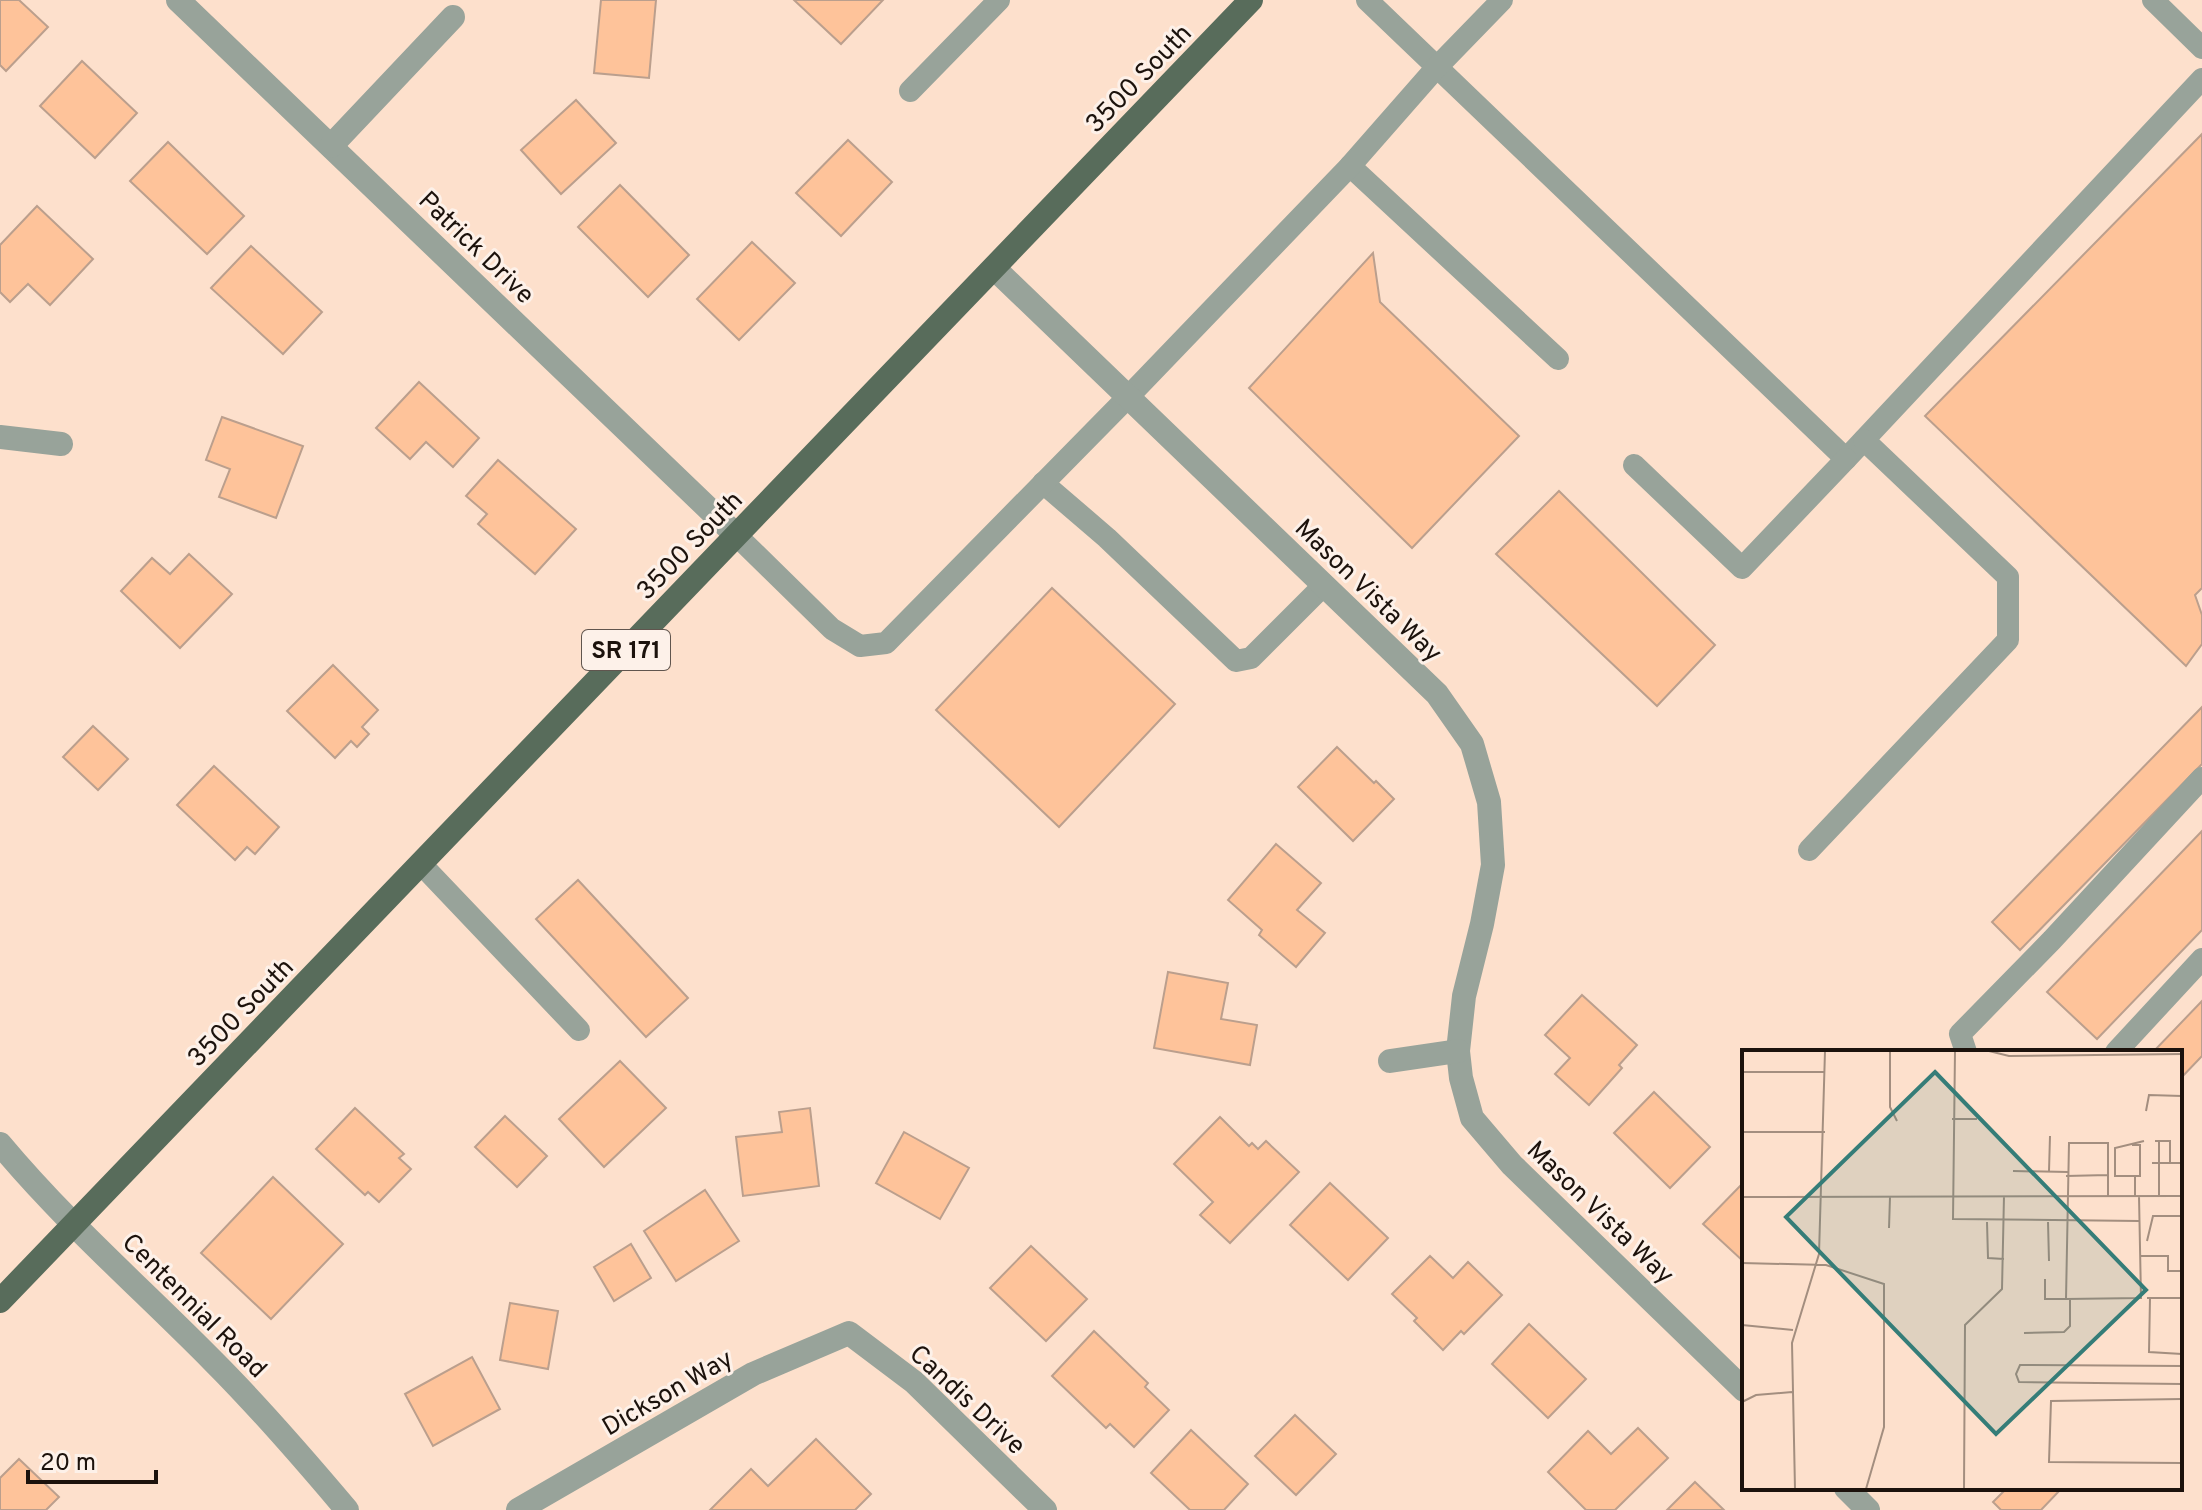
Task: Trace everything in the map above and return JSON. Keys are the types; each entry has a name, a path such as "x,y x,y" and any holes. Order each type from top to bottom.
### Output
{"main road":[{"name":"3500 South","path":"0,1301 1251,0"}],"street":[{"name":"Patrick Drive","path":"178,0 736,535"},
{"path":"331,146 453,17"},
{"name":"Mason Vista Way","path":"994,268 1437,694 1472,744 1489,802 1493,865 1464,996 1458,1051 1461,1078 1472,1118 1502,1153 1742,1388"},
{"path":"0,437 61,444"},
{"path":"1390,1061 1458,1051"},
{"name":"Centennial Road","path":"0,1144 74,1224 214,1361 284,1435 347,1510"},
{"name":"Dickson Way","path":"518,1510 753,1374 849,1333"},
{"name":"Candis Drive","path":"849,1333 914,1382 1045,1510"},
{"path":"1848,1490 1868,1510"}],"lane":[{"path":"910,91 999,0"},
{"path":"1367,0 1846,459"},
{"path":"736,535 832,629 860,646 886,643 1350,166 1436,68 1502,0"},
{"path":"2153,0 2202,48"},
{"path":"1634,465 1742,568 2202,79"},
{"path":"1350,166 1558,359"},
{"path":"1809,850 2008,640 2008,577 1864,440"},
{"path":"1043,483 1107,538 1236,661 1251,658 1324,585"},
{"path":"1965,1050 1960,1034 2202,778"},
{"path":"421,864 579,1030"},
{"path":"2118,1050 2202,959"}],"building":[{"path":"0,0 19,0 48,27 6,71 0,65"},
{"path":"601,0 656,0 649,78 594,73"},
{"path":"794,0 883,0 841,44"},
{"path":"82,61 137,113 95,158 40,106"},
{"path":"576,100 616,143 561,194 521,150"},
{"path":"2202,134 2202,588 2195,595 2202,615 2202,644 2186,666 1925,416"},
{"path":"848,140 892,182 841,236 796,193"},
{"path":"168,142 244,216 207,254 130,181"},
{"path":"620,185 689,255 648,297 578,227"},
{"path":"37,206 93,259 50,305 28,284 10,302 0,292 0,245"},
{"path":"752,242 795,283 739,340 697,299"},
{"path":"251,246 322,312 283,354 211,288"},
{"path":"1373,253 1380,302 1519,436 1412,548 1249,388"},
{"path":"419,382 479,438 453,467 426,442 410,459 376,428"},
{"path":"222,417 303,446 276,518 219,497 230,469 206,460"},
{"path":"498,460 576,529 535,574 478,524 487,514 466,496"},
{"path":"1559,491 1715,645 1657,706 1496,554"},
{"path":"189,554 232,594 180,648 121,591 152,558 170,574"},
{"path":"1052,588 1175,704 1059,827 936,710"},
{"path":"333,665 378,710 362,727 369,734 357,747 351,741 335,758 287,711"},
{"path":"2202,707 2202,764 2020,950 1992,922"},
{"path":"93,726 128,759 98,790 63,757"},
{"path":"1337,747 1394,799 1353,841 1298,787"},
{"path":"214,766 279,827 255,854 247,847 235,860 177,805"},
{"path":"2202,831 2202,930 2097,1039 2047,992"},
{"path":"1276,844 1321,883 1297,910 1325,933 1296,967 1259,935 1262,930 1228,900"},
{"path":"578,880 688,998 646,1037 536,919"},
{"path":"1168,972 1228,983 1221,1019 1257,1025 1250,1065 1154,1048"},
{"path":"1582,995 1637,1045 1619,1065 1622,1068 1589,1105 1555,1074 1570,1058 1545,1035"},
{"path":"2202,1001 2202,1056 2182,1077 2182,1050 2155,1050"},
{"path":"620,1061 666,1108 604,1167 559,1119"},
{"path":"1654,1092 1710,1147 1670,1188 1614,1133"},
{"path":"355,1108 404,1154 399,1158 411,1169 379,1202 368,1192 365,1195 316,1149"},
{"path":"810,1108 819,1186 743,1196 736,1137 782,1132 779,1112"},
{"path":"505,1116 547,1156 517,1187 475,1147"},
{"path":"1220,1117 1249,1146 1252,1143 1258,1149 1266,1141 1299,1172 1230,1243 1200,1215 1213,1202 1174,1164"},
{"path":"904,1132 969,1168 940,1219 876,1183"},
{"path":"273,1177 343,1244 271,1319 201,1253"},
{"path":"1330,1183 1388,1238 1348,1280 1290,1225"},
{"path":"1742,1184 1742,1260 1703,1224"},
{"path":"705,1190 739,1241 676,1281 644,1231"},
{"path":"631,1244 651,1278 614,1301 594,1267"},
{"path":"1031,1246 1087,1299 1046,1341 990,1288"},
{"path":"1430,1256 1453,1278 1468,1262 1502,1295 1464,1334 1461,1331 1443,1350 1392,1294"},
{"path":"510,1303 558,1311 548,1369 500,1360"},
{"path":"1529,1324 1586,1379 1548,1418 1492,1364"},
{"path":"1094,1331 1148,1383 1145,1387 1169,1410 1134,1447 1110,1424 1106,1428 1052,1376"},
{"path":"472,1357 500,1409 433,1446 405,1394"},
{"path":"1295,1415 1336,1454 1296,1495 1255,1456"},
{"path":"1638,1428 1668,1458 1615,1510 1586,1510 1548,1472 1588,1431 1611,1454"},
{"path":"1191,1430 1248,1484 1224,1510 1190,1510 1151,1473"},
{"path":"816,1439 871,1494 855,1510 710,1510 751,1469 768,1486"},
{"path":"19,1459 59,1497 46,1510 0,1510 0,1478"},
{"path":"1695,1482 1724,1510 1667,1510"},
{"path":"2005,1490 2060,1490 2041,1510 2001,1510 1993,1502"}]}
